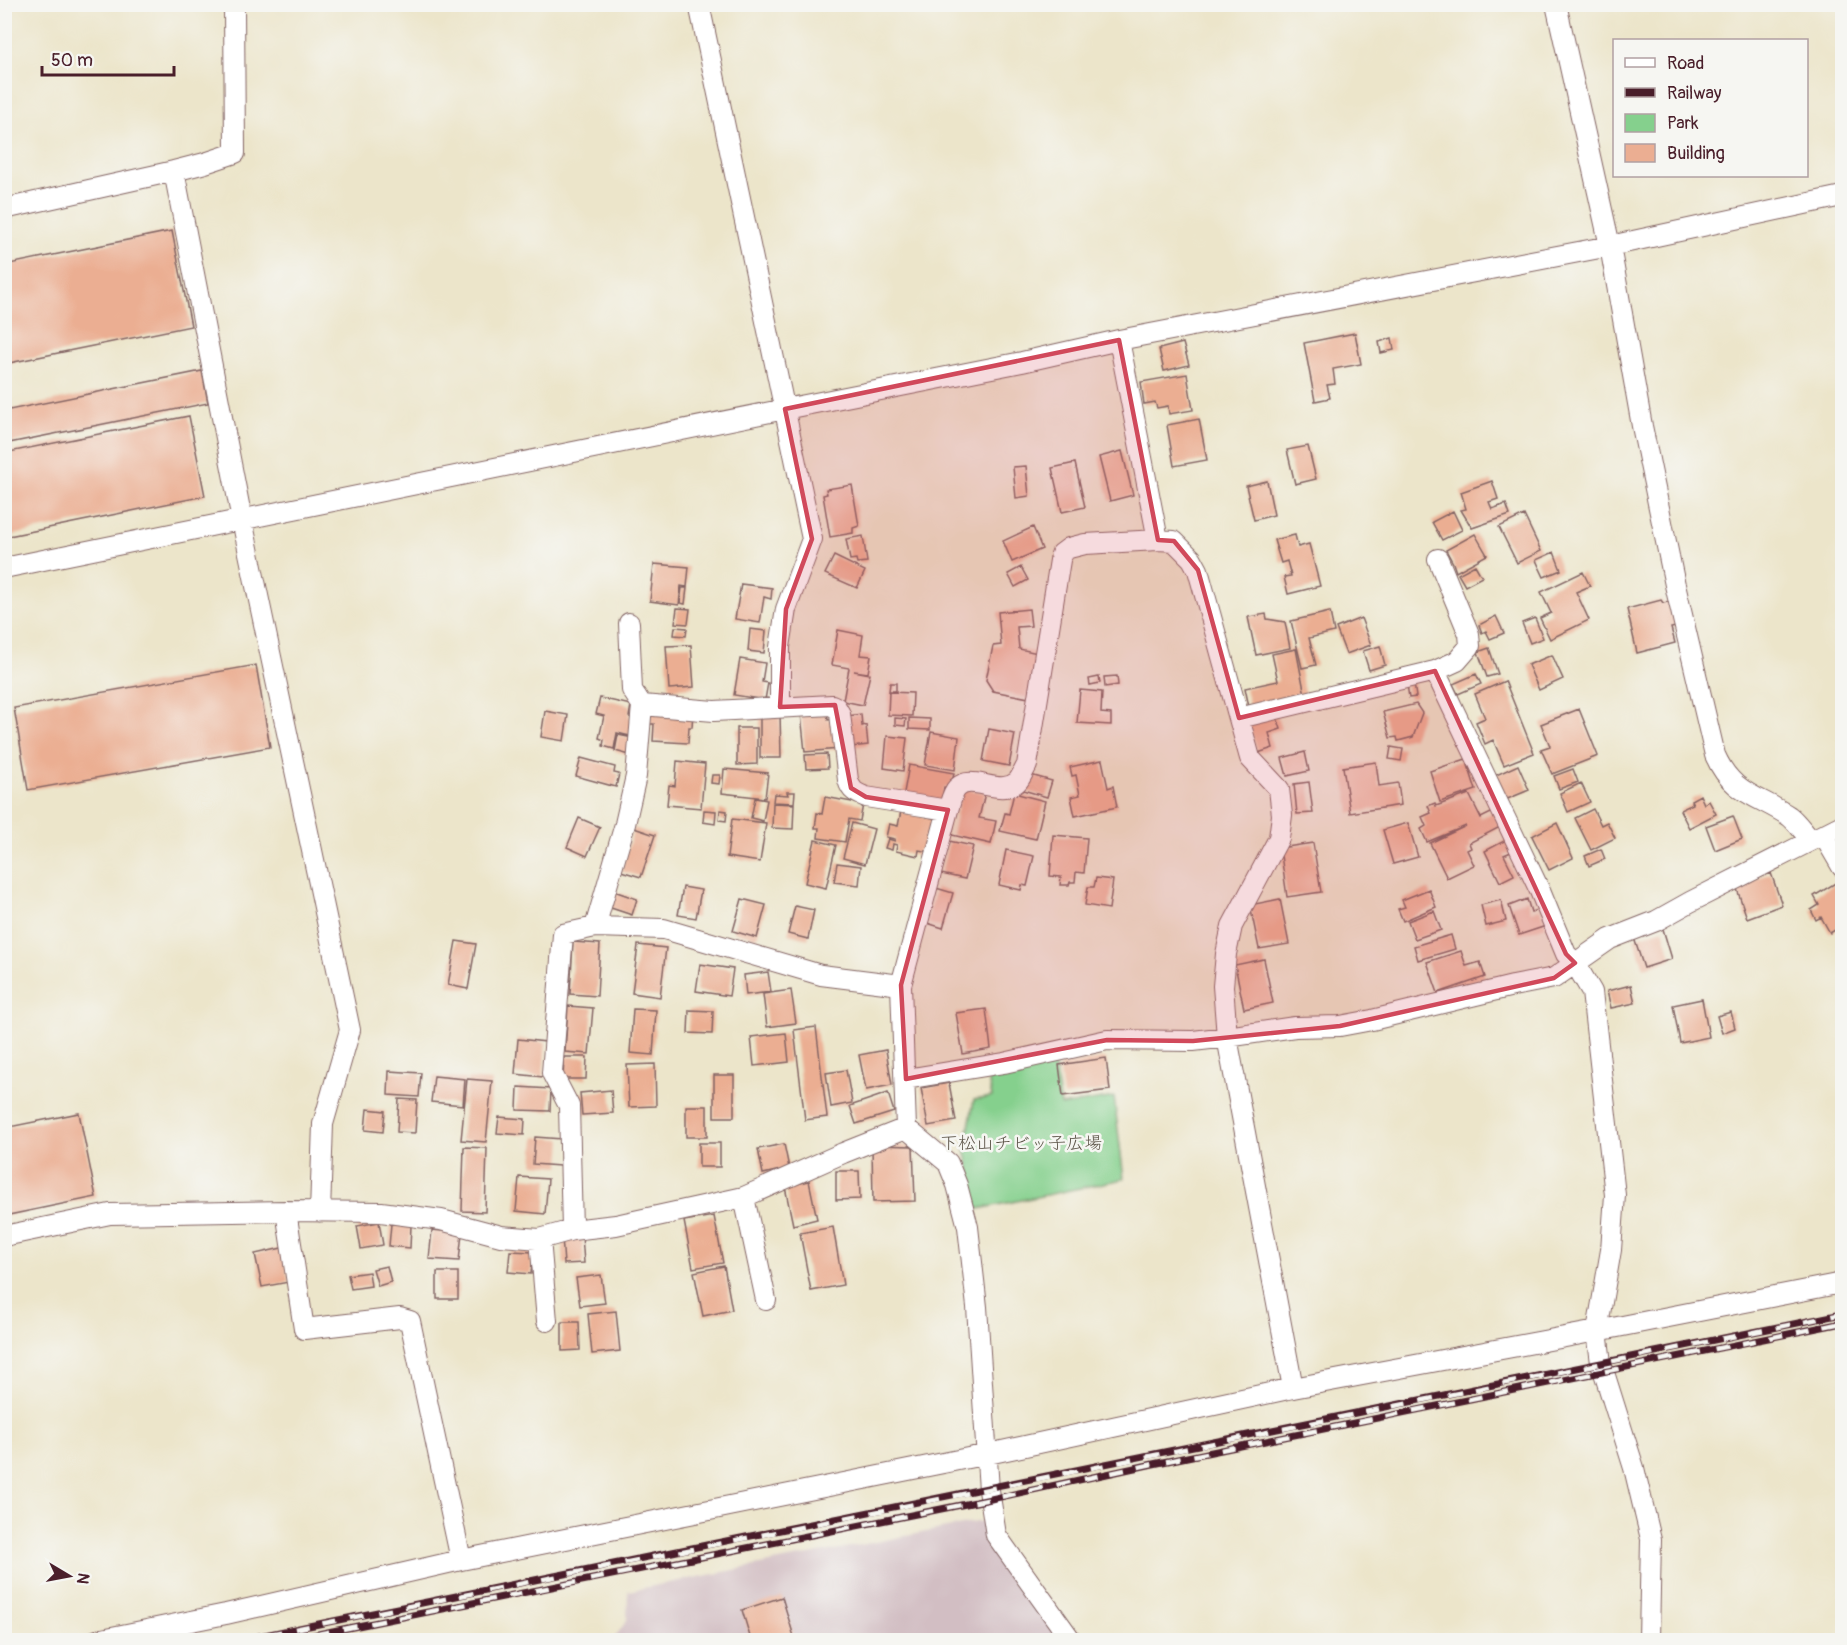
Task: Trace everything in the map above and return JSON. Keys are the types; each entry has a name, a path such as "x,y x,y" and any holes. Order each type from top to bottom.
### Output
{"street":[{"path":"4,209 205,164 235,153 234,4"},
{"path":"699,4 812,539 786,609 780,647 780,707"},
{"path":"1556,4 1610,246 1642,426 1675,585 1715,755 1722,770 1736,786 1791,818 1818,838 1842,867"},
{"path":"174,171 242,520 350,1030 323,1124 320,1212"},
{"path":"4,568 1022,362 1119,340 1610,246 1842,196"},
{"path":"1119,340 1158,540"},
{"path":"906,1128 901,985 948,810 956,789 964,784 976,783 1004,788 1018,781 1027,765 1061,554 1068,548 1084,544 1174,541 1192,559 1198,570 1250,758 1279,789 1282,815 1279,838 1232,926 1223,986 1227,1037 1293,1388"},
{"path":"1239,718 1435,671 1457,661 1470,646 1469,634 1438,560"},
{"path":"595,927 625,824 636,776 642,705 632,690 629,623"},
{"path":"1435,671 1540,891 1566,954 1575,963 1592,992 1615,1195 1611,1250 1597,1331 1601,1364 1634,1468 1651,1539 1649,1641"},
{"path":"642,705 714,711 832,705 840,714 851,789 866,797 948,810"},
{"path":"906,1079 1004,1063 1107,1040 1193,1041 1295,1027 1340,1026 1554,978 1610,939 1656,921 1842,825"},
{"path":"573,1230 569,1106 552,1073 563,934 595,927 664,929 821,975 901,985"},
{"path":"4,1236 110,1214 286,1211 381,1212 441,1220 501,1236 540,1239 573,1230 616,1225 744,1197 906,1128"},
{"path":"906,1128 948,1163 960,1195 968,1227 977,1307 989,1490 996,1534 1071,1641"},
{"path":"744,1197 766,1300"},
{"path":"286,1211 304,1329 400,1318 410,1321 461,1560"},
{"path":"540,1239 547,1321"},
{"path":"97,1641 461,1560 988,1454 1293,1388 1842,1283"}],"highlighted area":[{"path":"1119,340 1158,540 1174,541 1198,570 1239,718 1435,671 1566,954 1575,963 1554,978 1340,1026 1193,1041 1107,1040 906,1079 901,985 948,810 866,797 851,788 835,705 780,707 786,609 812,539 785,409"}],"shaded area":[{"path":"982,1521 1066,1640 613,1640 627,1620 628,1591"}],"green space":[{"name":"下松山チビッ子広場","path":"1053,1059 1061,1106 1114,1097 1124,1179 978,1209 965,1148 974,1100 992,1097 987,1074"}],"building":[{"path":"172,231 191,326 4,364 4,265"},
{"path":"1355,333 1361,364 1333,369 1335,384 1327,385 1330,398 1315,401 1304,343"},
{"path":"1392,338 1394,350 1381,353 1379,342"},
{"path":"1183,343 1189,365 1164,371 1159,349"},
{"path":"202,371 208,403 4,444 4,411"},
{"path":"1187,374 1193,410 1169,414 1168,406 1157,408 1155,402 1144,404 1141,382"},
{"path":"189,416 205,496 4,537 4,453"},
{"path":"1199,419 1207,460 1174,466 1167,425"},
{"path":"1308,446 1316,479 1295,484 1287,450"},
{"path":"1122,451 1133,495 1110,501 1099,457"},
{"path":"1075,463 1085,507 1062,512 1052,468"},
{"path":"1026,466 1029,496 1016,498 1013,467"},
{"path":"1267,481 1274,515 1254,520 1246,486"},
{"path":"1492,481 1498,499 1489,502 1492,509 1506,504 1510,515 1472,528 1461,510 1466,509 1461,492"},
{"path":"852,485 859,526 853,528 853,533 830,537 823,495 827,494 826,489"},
{"path":"1453,511 1462,530 1442,540 1432,522"},
{"path":"1524,515 1541,551 1517,563 1499,527"},
{"path":"1033,527 1042,549 1012,562 1003,541"},
{"path":"1475,534 1487,555 1456,572 1446,550"},
{"path":"1295,535 1298,547 1309,544 1320,586 1288,594 1284,577 1291,576 1287,561 1281,563 1274,540"},
{"path":"863,536 867,562 857,563 856,559 850,560 846,539"},
{"path":"1554,552 1561,570 1544,577 1536,560"},
{"path":"834,556 865,571 857,588 825,574"},
{"path":"654,564 689,567 687,587 681,586 679,605 650,601"},
{"path":"1475,565 1482,577 1465,586 1458,574"},
{"path":"1021,567 1028,580 1015,587 1008,574"},
{"path":"1583,572 1590,586 1576,592 1589,620 1550,639 1540,618 1551,613 1541,592"},
{"path":"741,584 772,588 771,599 764,597 760,623 735,619"},
{"path":"682,588 687,588 685,604 680,603"},
{"path":"1661,600 1663,603 1674,601 1680,626 1671,628 1675,643 1637,653 1627,609"},
{"path":"677,608 690,609 688,624 675,623"},
{"path":"1029,609 1031,626 1017,627 1019,649 1038,653 1029,698 993,691 986,680 993,646 1001,645 998,612"},
{"path":"1330,612 1334,632 1309,638 1316,665 1302,668 1291,621"},
{"path":"1266,614 1267,619 1285,622 1290,648 1256,655 1248,617"},
{"path":"1496,616 1504,633 1490,639 1486,631 1482,633 1479,625"},
{"path":"1361,618 1371,645 1346,654 1336,628"},
{"path":"1535,618 1543,638 1530,643 1522,623"},
{"path":"675,627 687,628 686,636 674,635"},
{"path":"750,629 766,631 764,653 748,651"},
{"path":"838,630 863,635 860,655 871,656 868,673 854,671 870,674 863,705 843,701 849,668 832,665"},
{"path":"691,645 694,687 669,689 666,646"},
{"path":"1380,646 1385,665 1369,670 1363,651"},
{"path":"1489,648 1498,674 1487,677 1478,652"},
{"path":"1296,649 1305,695 1249,707 1245,688 1278,681 1272,654"},
{"path":"1552,655 1563,679 1539,690 1528,665"},
{"path":"740,659 765,663 762,682 768,683 765,700 734,695"},
{"path":"256,665 270,747 28,790 14,708"},
{"path":"1476,674 1481,684 1458,694 1453,684"},
{"path":"1117,676 1118,685 1105,687 1104,677"},
{"path":"1099,677 1100,683 1090,685 1089,679"},
{"path":"1505,681 1534,753 1504,765 1493,740 1485,744 1476,722 1485,718 1475,694"},
{"path":"890,683 896,683 896,691 889,691"},
{"path":"1414,683 1416,697 1409,698 1407,684"},
{"path":"1080,690 1102,692 1101,713 1111,714 1111,725 1077,723"},
{"path":"889,692 913,693 912,716 888,715"},
{"path":"600,698 631,705 629,717 634,718 630,736 617,733 614,749 603,746 604,740 599,738 604,716 596,714"},
{"path":"1416,704 1422,713 1413,737 1398,741 1397,737 1390,738 1383,712"},
{"path":"651,708 693,711 688,743 653,741 654,724 650,724"},
{"path":"1579,709 1598,756 1552,774 1541,749 1550,746 1541,724"},
{"path":"545,711 568,715 564,741 541,737"},
{"path":"827,712 828,720 836,719 839,749 805,752 801,714"},
{"path":"760,713 780,713 781,758 760,758"},
{"path":"861,714 862,726 866,725 868,745 851,747 848,716"},
{"path":"1276,714 1281,729 1269,733 1273,748 1258,753 1248,723"},
{"path":"895,718 906,719 905,726 895,725"},
{"path":"909,718 930,719 930,730 909,729"},
{"path":"737,728 757,728 757,764 737,765"},
{"path":"989,729 1015,734 1009,766 983,761"},
{"path":"931,732 959,737 955,770 925,765"},
{"path":"618,735 633,738 630,755 615,751"},
{"path":"887,736 907,738 903,771 884,768"},
{"path":"1391,747 1403,749 1401,761 1389,759"},
{"path":"1305,752 1309,771 1287,776 1282,758"},
{"path":"827,754 828,768 806,769 805,755"},
{"path":"581,758 615,767 614,773 619,774 616,787 576,776"},
{"path":"1466,759 1476,790 1440,802 1430,771"},
{"path":"1102,760 1108,788 1113,786 1117,807 1075,816 1071,797 1080,795 1076,775 1072,776 1070,767"},
{"path":"677,761 705,764 701,808 667,805 669,785 675,786"},
{"path":"1376,762 1379,786 1398,783 1401,805 1350,813 1343,767"},
{"path":"909,765 954,773 951,788 944,787 941,805 903,798"},
{"path":"1518,765 1529,790 1505,800 1494,776"},
{"path":"724,769 768,773 765,798 722,793"},
{"path":"1573,769 1578,782 1559,789 1554,776"},
{"path":"1027,774 1052,781 1047,797 1023,790"},
{"path":"712,775 720,775 719,784 711,783"},
{"path":"1309,782 1313,813 1297,814 1294,784"},
{"path":"1581,783 1590,802 1568,812 1560,793"},
{"path":"962,788 985,793 979,818 996,821 991,844 952,835"},
{"path":"787,792 795,792 794,803 773,802 774,794 788,795"},
{"path":"1014,793 1045,801 1036,839 1000,831 1005,813 1009,814"},
{"path":"1469,794 1481,818 1493,812 1500,827 1469,843 1471,848 1467,850 1474,865 1447,878 1430,843 1466,826 1427,842 1421,829 1426,826 1422,817 1431,813 1428,806 1435,803 1436,806"},
{"path":"1700,795 1704,804 1709,801 1716,814 1689,828 1680,810 1693,804 1691,800"},
{"path":"825,797 863,804 860,821 849,819 845,842 818,838 819,828 815,828 817,813 822,814"},
{"path":"755,798 767,800 763,821 751,818"},
{"path":"773,803 794,804 793,829 772,828"},
{"path":"1593,809 1601,825 1607,822 1615,838 1591,850 1575,818"},
{"path":"704,810 716,811 715,824 703,822"},
{"path":"720,810 727,811 726,821 719,820"},
{"path":"901,811 937,819 930,852 919,850 918,856 896,851 897,845 893,844 892,850 885,848 888,839 895,841 895,839 886,837 889,824 898,826"},
{"path":"1733,816 1742,839 1715,850 1706,826"},
{"path":"579,818 600,827 587,856 567,847"},
{"path":"732,819 766,823 760,862 727,857"},
{"path":"852,823 874,829 865,864 843,858"},
{"path":"1408,823 1418,857 1393,864 1383,830"},
{"path":"1557,823 1573,858 1549,870 1532,836"},
{"path":"634,828 655,835 641,877 621,871"},
{"path":"1053,835 1087,838 1084,873 1076,872 1075,882 1070,882 1069,885 1060,885 1061,877 1050,876"},
{"path":"815,840 836,845 826,888 805,883"},
{"path":"1506,840 1511,852 1504,855 1514,875 1500,882 1485,851"},
{"path":"949,841 973,846 965,879 941,874"},
{"path":"1313,843 1321,892 1287,897 1280,848"},
{"path":"1601,849 1605,859 1589,866 1585,856"},
{"path":"1006,850 1034,856 1027,886 1022,885 1021,890 999,885"},
{"path":"837,863 861,866 859,885 834,882"},
{"path":"1771,873 1782,905 1747,918 1736,886"},
{"path":"1096,878 1113,880 1109,909 1085,905 1088,887 1094,887"},
{"path":"1837,882 1842,891 1842,926 1830,933 1821,917 1816,920 1811,910 1819,905 1814,896"},
{"path":"683,887 701,890 696,918 678,915"},
{"path":"936,888 953,893 943,928 927,923"},
{"path":"1429,889 1436,907 1403,921 1398,909 1405,907 1402,900"},
{"path":"614,891 637,899 632,915 608,907"},
{"path":"742,899 766,905 757,938 733,931"},
{"path":"1280,899 1289,944 1259,949 1250,905"},
{"path":"1527,899 1531,912 1540,909 1546,926 1519,935 1509,906"},
{"path":"1501,900 1506,921 1486,926 1481,905"},
{"path":"795,906 814,910 808,939 788,934"},
{"path":"1434,911 1441,930 1415,939 1408,921"},
{"path":"1663,929 1672,959 1644,968 1634,938"},
{"path":"1451,935 1455,949 1418,960 1414,946"},
{"path":"456,941 476,944 468,989 448,985"},
{"path":"573,942 600,944 597,996 570,994"},
{"path":"638,945 666,948 660,997 632,993"},
{"path":"1461,951 1466,966 1480,962 1485,977 1438,993 1427,962"},
{"path":"1264,959 1273,1003 1244,1009 1235,965"},
{"path":"700,964 733,969 729,996 696,991"},
{"path":"768,972 771,992 746,995 744,975"},
{"path":"1631,985 1635,1003 1611,1008 1607,991"},
{"path":"791,990 796,1023 767,1027 763,994"},
{"path":"1702,999 1709,1037 1680,1043 1673,1005"},
{"path":"568,1006 593,1008 589,1054 565,1052"},
{"path":"633,1009 656,1010 653,1055 630,1053"},
{"path":"986,1009 991,1049 963,1054 956,1013"},
{"path":"689,1010 713,1011 712,1034 688,1033"},
{"path":"1731,1012 1735,1028 1722,1033 1717,1016"},
{"path":"816,1027 827,1117 805,1120 794,1030"},
{"path":"786,1033 789,1062 754,1066 751,1037"},
{"path":"518,1039 546,1042 543,1077 515,1074"},
{"path":"886,1050 892,1085 866,1090 859,1055"},
{"path":"564,1057 587,1057 586,1079 563,1079"},
{"path":"1106,1058 1110,1090 1063,1096 1059,1065"},
{"path":"655,1064 656,1106 629,1107 627,1065"},
{"path":"846,1070 852,1103 831,1107 826,1073"},
{"path":"389,1071 421,1073 419,1097 388,1095"},
{"path":"714,1075 734,1075 734,1117 714,1117"},
{"path":"434,1076 465,1079 463,1105 431,1102"},
{"path":"467,1079 492,1081 486,1142 461,1140"},
{"path":"949,1083 956,1121 928,1126 921,1088"},
{"path":"518,1087 551,1089 550,1111 517,1110"},
{"path":"611,1090 613,1113 582,1115 580,1093"},
{"path":"888,1093 894,1112 856,1124 850,1106"},
{"path":"399,1099 417,1100 415,1133 397,1132"},
{"path":"686,1106 707,1106 707,1137 686,1137"},
{"path":"367,1109 385,1111 383,1132 365,1130"},
{"path":"79,1113 96,1197 4,1216 4,1128"},
{"path":"499,1117 525,1119 524,1135 497,1133"},
{"path":"535,1137 562,1139 560,1166 533,1164"},
{"path":"699,1143 720,1143 720,1167 699,1167"},
{"path":"784,1144 789,1168 763,1174 758,1149"},
{"path":"872,1145 913,1146 915,1201 873,1202"},
{"path":"464,1147 487,1148 485,1212 462,1211"},
{"path":"836,1171 859,1171 860,1199 836,1200"},
{"path":"519,1177 548,1179 545,1214 516,1211"},
{"path":"809,1181 817,1219 793,1225 785,1187"},
{"path":"714,1216 723,1263 693,1268 684,1221"},
{"path":"379,1222 383,1245 361,1249 357,1226"},
{"path":"391,1224 411,1225 410,1248 389,1246"},
{"path":"833,1227 843,1285 811,1291 800,1233"},
{"path":"432,1230 462,1233 459,1261 429,1259"},
{"path":"582,1236 584,1263 564,1264 562,1237"},
{"path":"282,1248 289,1282 262,1287 255,1254"},
{"path":"510,1251 533,1252 531,1274 508,1272"},
{"path":"387,1266 391,1282 378,1286 373,1269"},
{"path":"724,1266 732,1310 703,1316 694,1272"},
{"path":"369,1272 371,1286 351,1289 348,1275"},
{"path":"437,1272 458,1272 458,1299 437,1299"},
{"path":"601,1275 605,1303 580,1306 576,1278"},
{"path":"616,1311 620,1351 592,1354 588,1314"},
{"path":"562,1322 579,1322 580,1350 562,1351"},
{"path":"782,1597 795,1640 751,1640 742,1610"}],"railway":[{"path":"240,1640 1842,1314"},
{"path":"288,1640 991,1499 1842,1323"}]}
